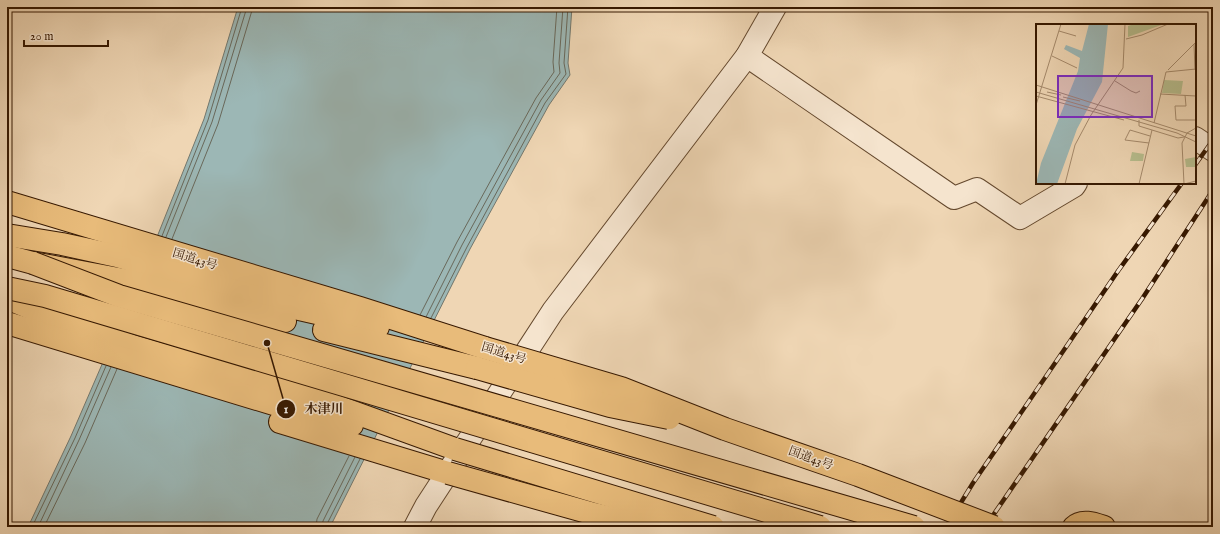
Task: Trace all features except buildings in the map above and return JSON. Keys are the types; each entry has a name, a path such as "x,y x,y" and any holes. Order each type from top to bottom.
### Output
{"highway":[{"name":"国道43号","path":"7,202 621,388 725,429 851,473 994,527"},
{"path":"7,235 62,244 117,256 286,306 360,323 485,348"},
{"path":"7,256 33,263 129,281 477,368 610,406 725,429"},
{"path":"33,263 119,296 914,527"},
{"path":"7,288 60,300 820,527"},
{"path":"7,298 133,346 317,399 455,449 714,527"},
{"path":"7,323 313,416 455,449"},
{"path":"7,339 448,473 594,514 649,527"},
{"path":"1074,527 1077,524 1086,523 1104,527"}],"street":[{"path":"415,527 426,506 553,311 747,56 775,7"},
{"path":"747,56 954,198 978,188 1020,218 1075,184"},
{"path":"1196,139 1213,150"}],"water":[{"path":"238,7 572,7 568,63 570,75 549,105 470,249 330,527 28,527 71,436 155,242 204,119"}],"railway":[{"path":"1196,164 1213,140"},
{"path":"946,527 973,483 1118,271 1181,184"},
{"path":"985,527 1142,299 1213,190"}],"place":[{"name":"木津川","path":"267,343"}]}
